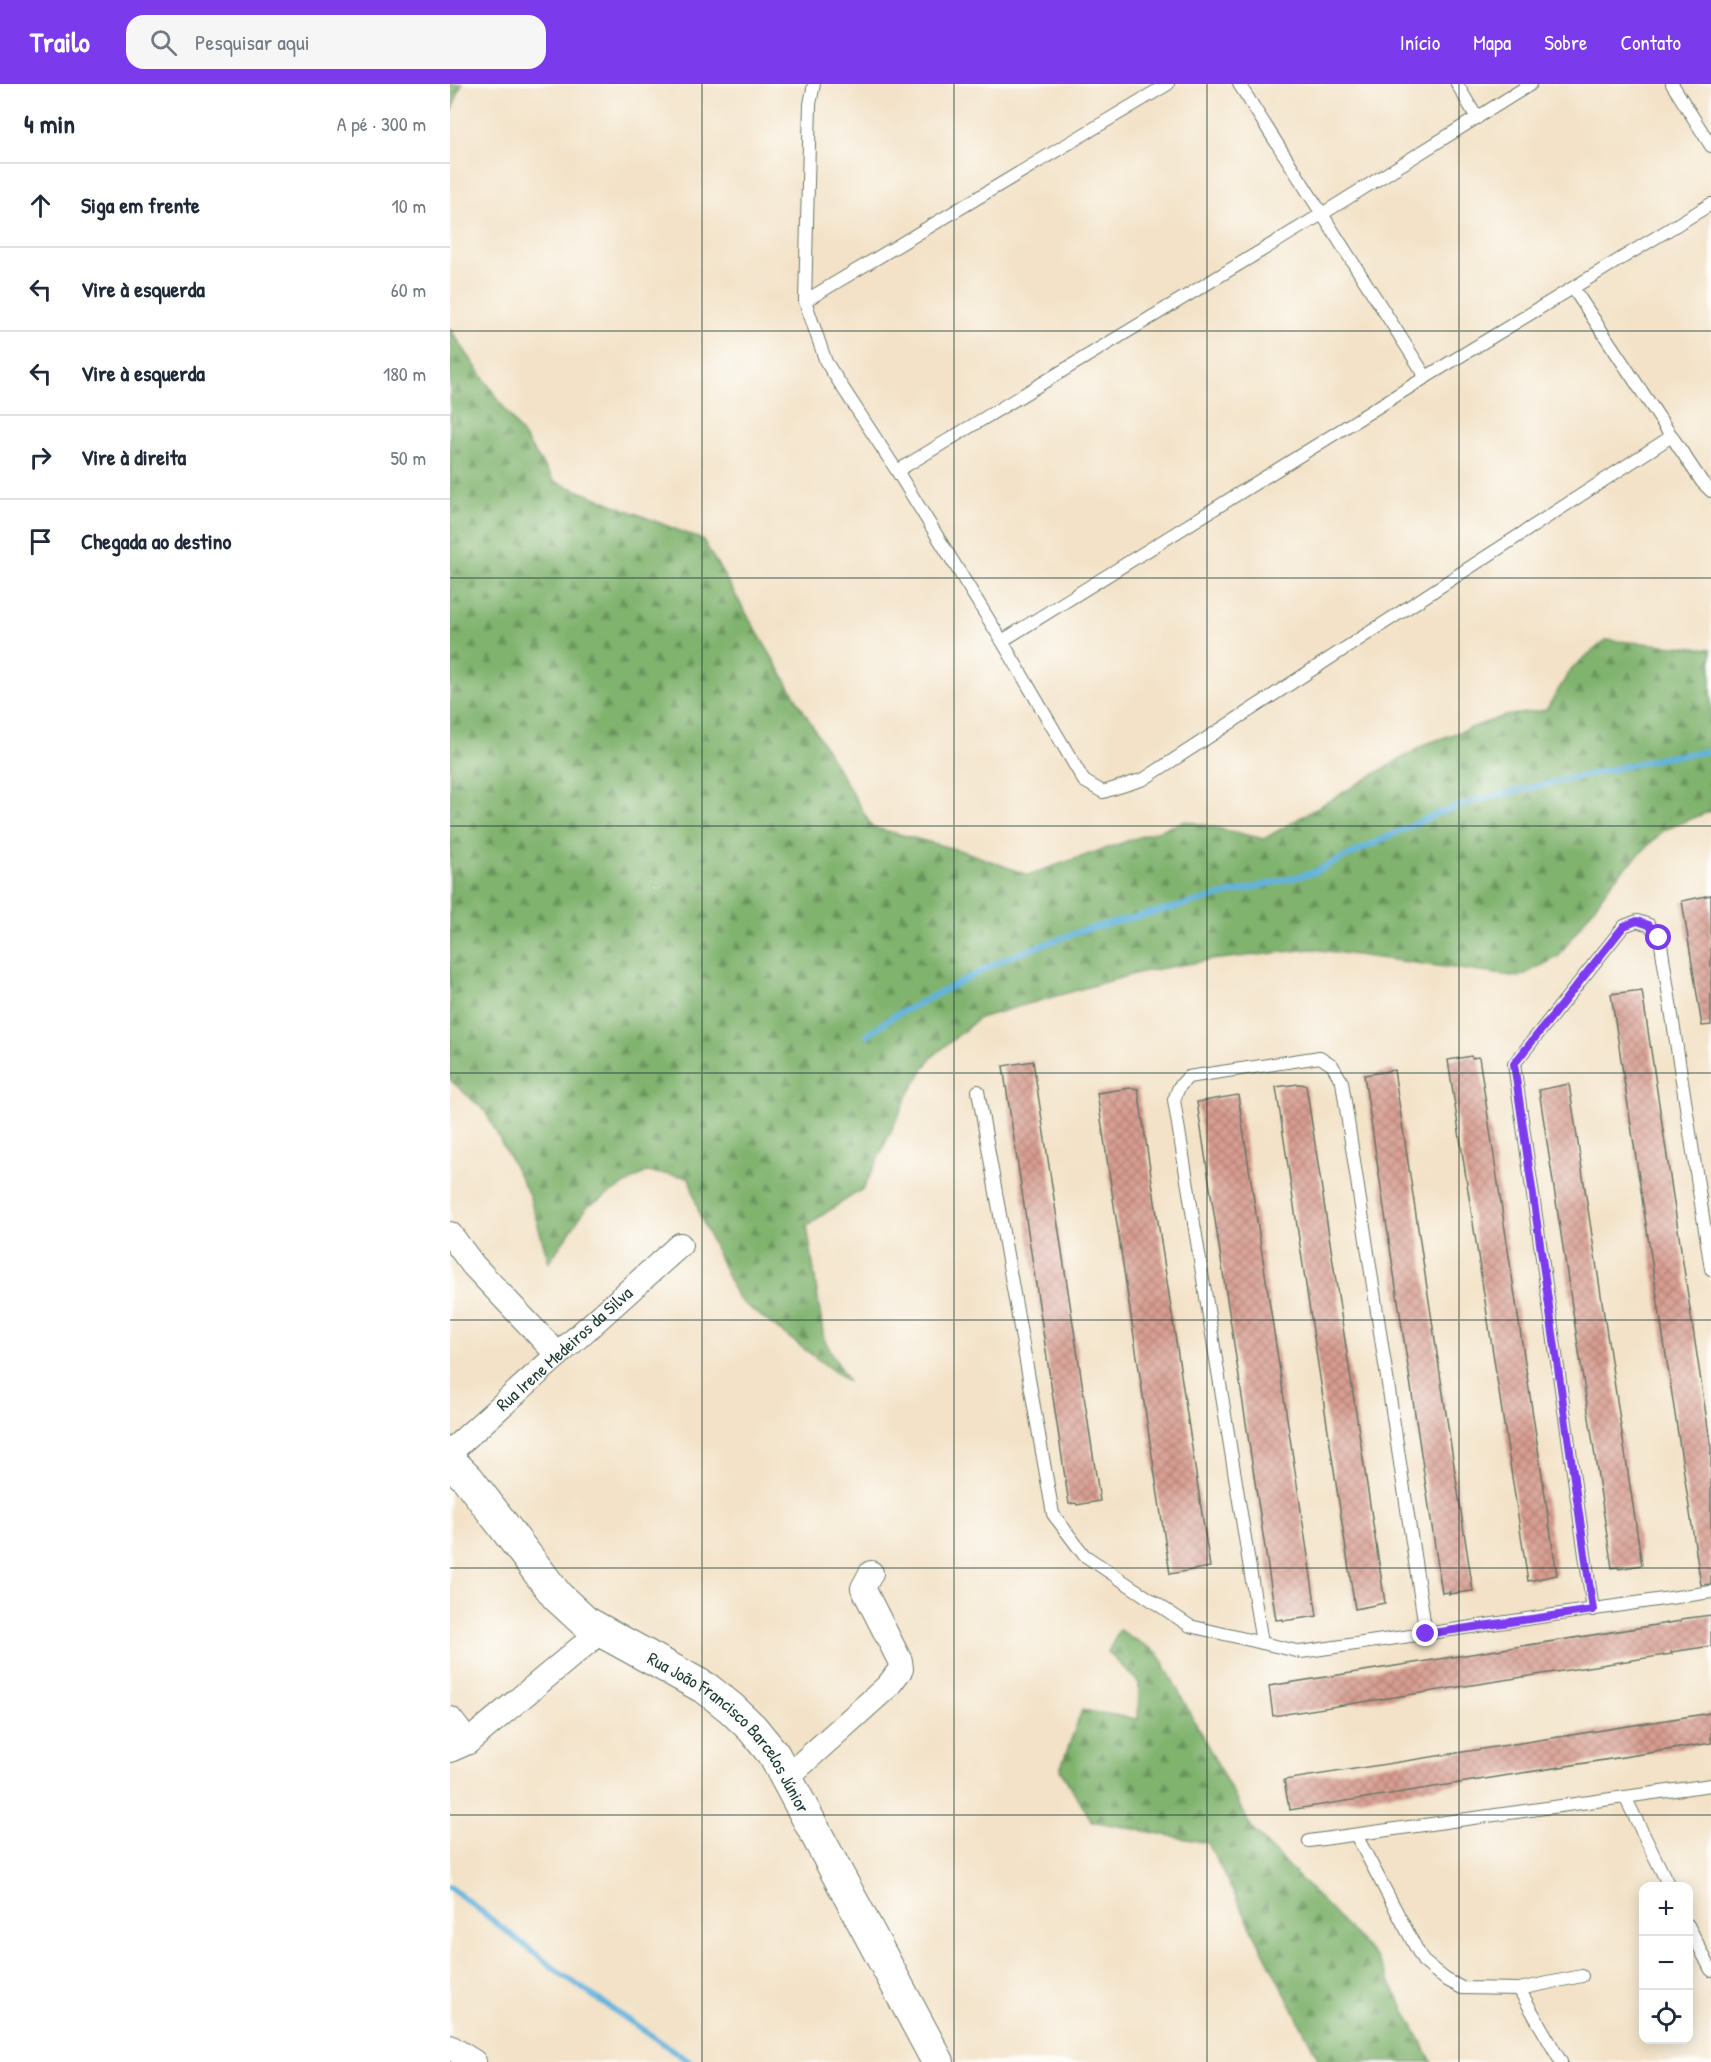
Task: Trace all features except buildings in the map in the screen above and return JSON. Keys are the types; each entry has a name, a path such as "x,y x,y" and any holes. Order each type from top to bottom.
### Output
{"street":[{"path":"450,1234 462,1263 558,1355"},
{"name":"Rua Irene Medeiros da Silva","path":"450,1452 680,1245"},
{"name":"Rua João Francisco Barcelos Júnior","path":"450,1461 468,1479 556,1596 585,1622 706,1689 752,1728 774,1755 938,2062"},
{"path":"786,1778 888,1686 902,1669 863,1588 871,1573"},
{"path":"450,1719 459,1746 602,1630"},
{"path":"450,2047 474,2062"}],"lane":[{"path":"814,84 810,104 805,301 826,362 897,471 1002,641 1084,781 1102,792 1144,779 1672,436"},
{"path":"805,301 1168,84"},
{"path":"1239,84 1426,377"},
{"path":"1456,84 1477,118"},
{"path":"897,471 1322,214 1531,84"},
{"path":"1672,84 1711,147"},
{"path":"1002,641 1426,377 1711,204"},
{"path":"1573,288 1702,482 1711,490"},
{"path":"1593,1610 1514,1064 1624,926 1637,921 1649,925 1659,938 1711,1269"},
{"path":"1262,1643 1174,1100 1179,1087 1188,1077 1320,1057 1332,1065 1342,1082 1426,1634"},
{"path":"978,1091 1053,1514 1084,1555 1190,1626 1301,1652 1711,1592"},
{"path":"1309,1841 1711,1785"},
{"path":"1625,1797 1667,1882"},
{"path":"1356,1835 1423,1961 1445,1979 1462,1988 1519,1989 1582,1976"},
{"path":"1693,1933 1711,1970"},
{"path":"1519,1989 1561,2062"}],"green space":[{"path":"450,84 462,84 450,115"},
{"path":"450,329 554,481 703,540 872,827 966,852 1028,875 1186,821 1264,839 1426,744 1504,716 1546,710 1572,668 1606,640 1711,649 1711,811 1664,830 1614,879 1558,957 1519,977 1312,949 1210,960 1141,972 979,1018 931,1058 910,1091 864,1188 807,1225 824,1339 848,1382 738,1299 700,1216 689,1177 646,1172 587,1207 549,1262 529,1195 485,1111 450,1080"},
{"path":"1119,1630 1158,1653 1252,1829 1377,1958 1432,2062 1320,2062 1208,1843 1092,1821 1060,1770 1082,1710 1138,1719 1139,1683 1108,1652"}],"waterway":[{"path":"867,1035 894,1016 1009,957 1084,930 1312,873 1436,814 1478,800 1666,757 1711,751"},
{"path":"450,1887 564,1976 690,2062"}],"route":[{"path":"1426,1634 1593,1610 1514,1064 1624,926 1637,921 1649,925 1659,938"}]}
